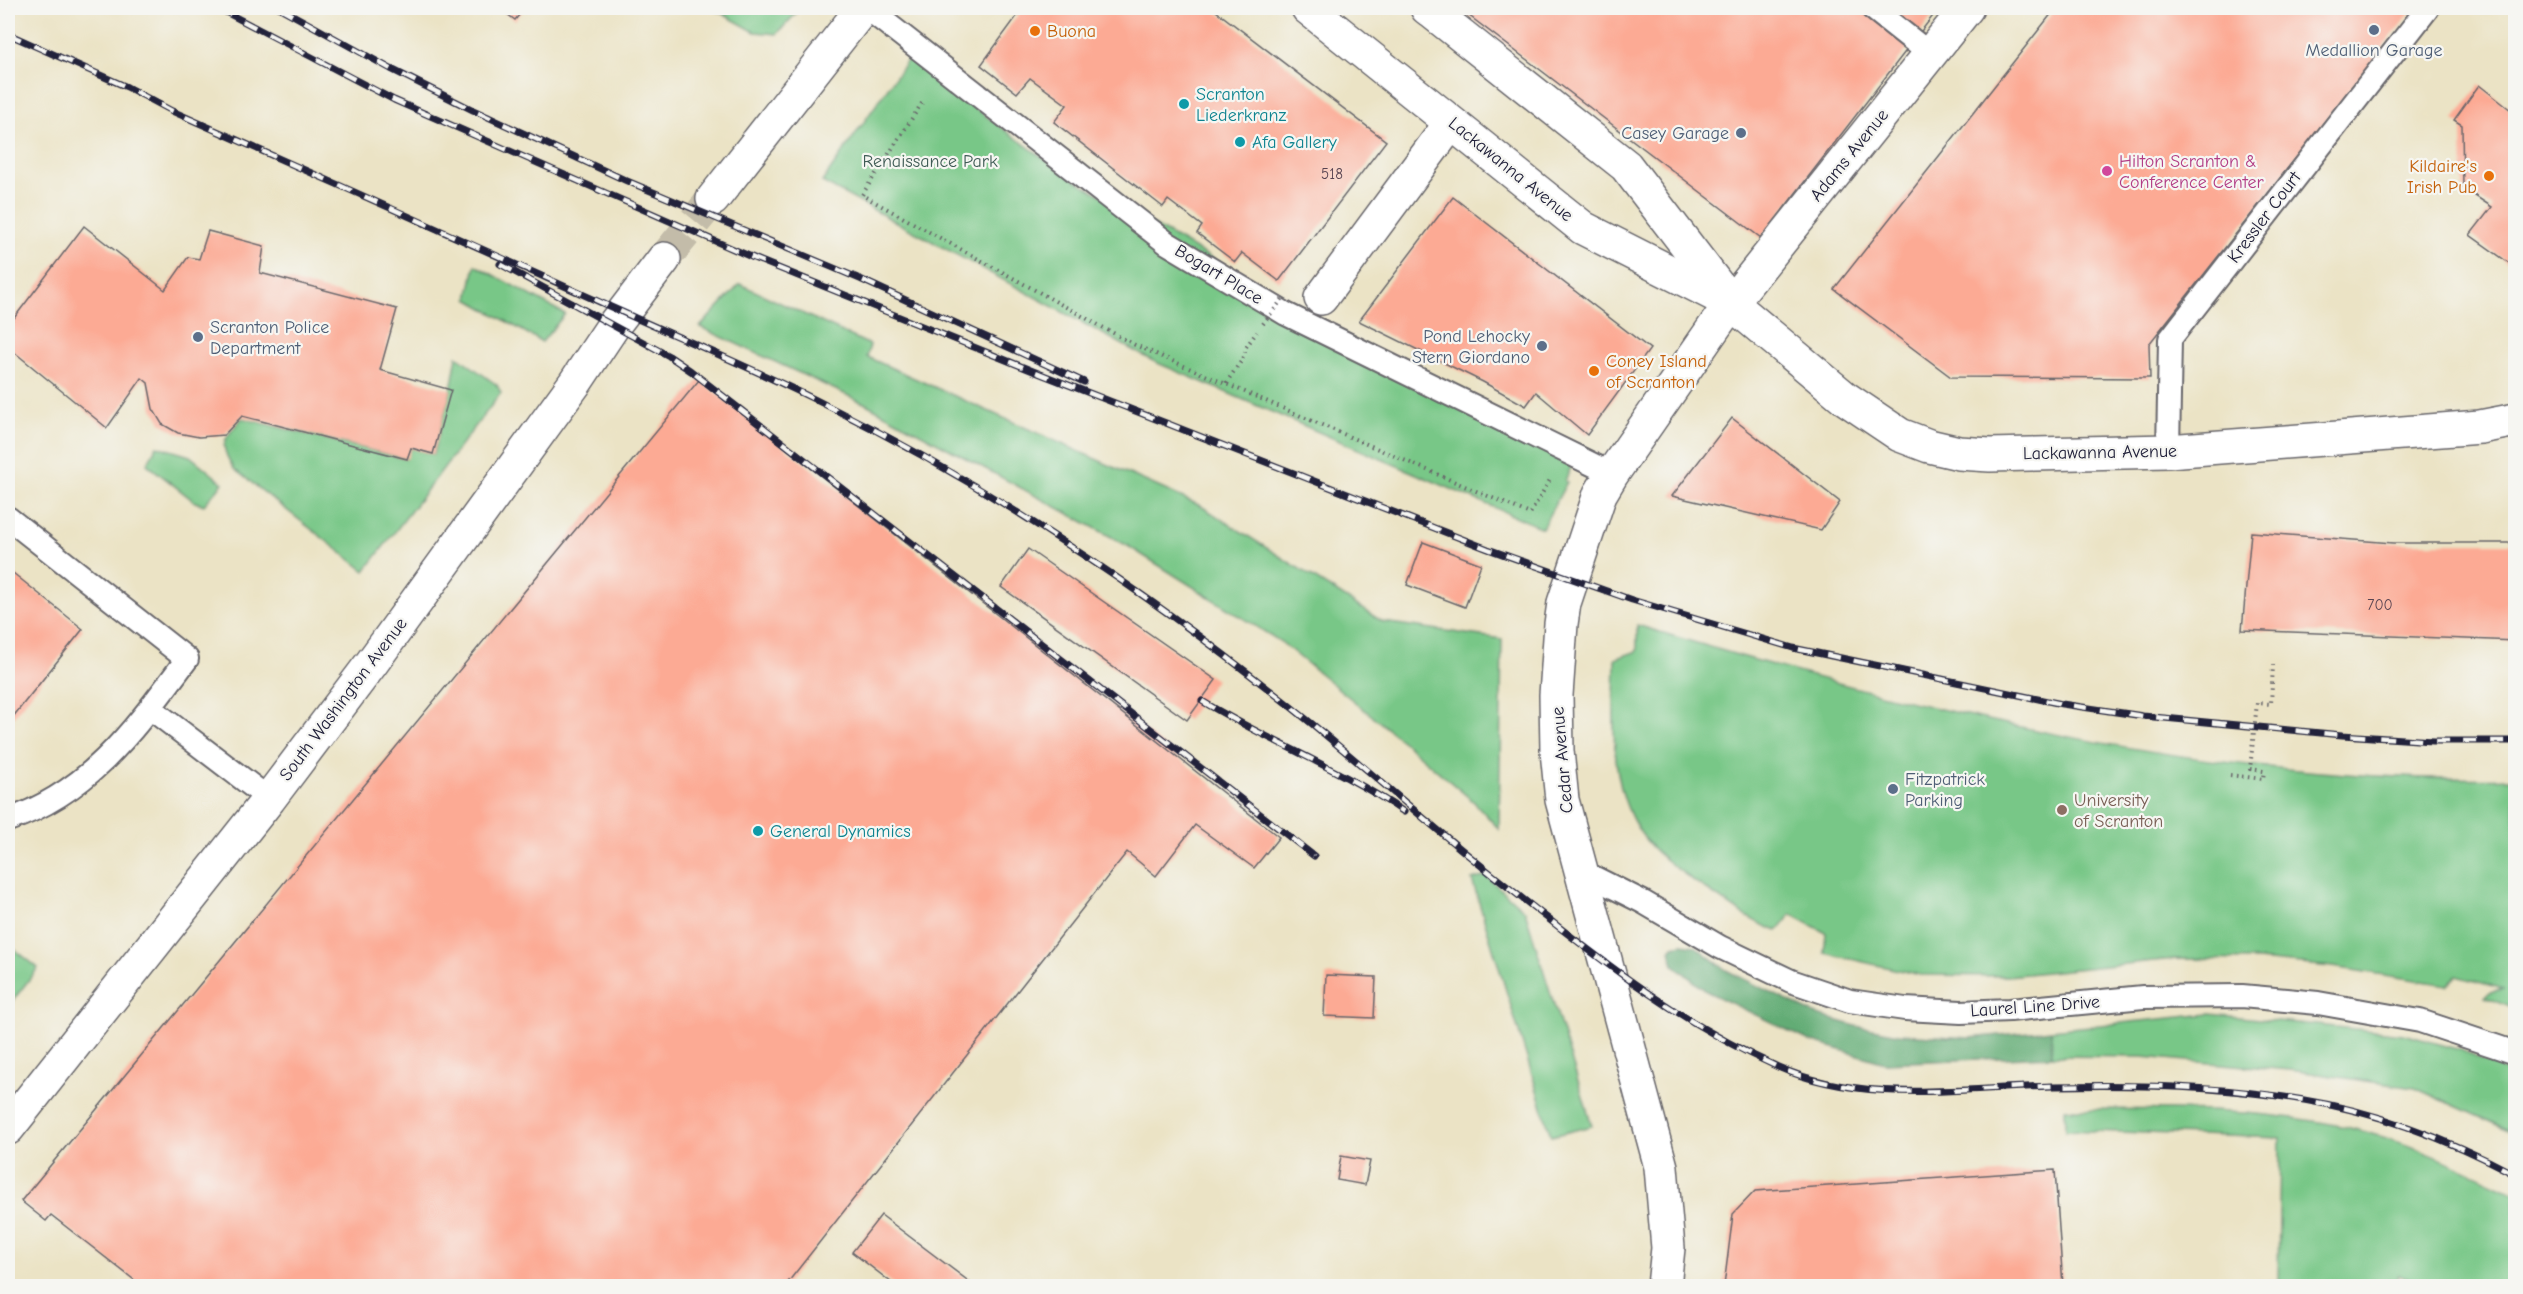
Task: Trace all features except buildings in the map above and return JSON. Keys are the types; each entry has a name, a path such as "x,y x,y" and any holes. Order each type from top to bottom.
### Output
{"main road":[{"path":"713,199 865,8"},
{"name":"Lackawanna Avenue","path":"1308,8 1583,228 1731,303 1873,419 1900,435 1929,446 1959,453 1990,455 2168,451 2480,427 2516,420"},
{"name":"Lackawanna Avenue","path":"1427,8 1626,166 1731,303"},
{"name":"Adams Avenue","path":"1731,303 1967,8"},
{"path":"1322,298 1448,127"},
{"name":"South Washington Avenue","path":"8,1128 268,799 378,654 575,383 613,326 664,259"},
{"name":"Cedar Avenue","path":"1664,1287 1668,1248 1661,1167 1579,870 1562,800 1557,751 1556,695 1564,603 1600,494 1731,303"}],"lane":[{"name":"Bogart Place","path":"865,8 1167,243 1286,314 1612,474"},
{"path":"1872,8 1930,54"},
{"name":"Kressler Court","path":"2168,451 2170,339 2299,170 2428,8"},
{"path":"8,518 187,659 111,754 74,787 36,810 8,820"},
{"path":"150,708 268,799"},
{"name":"Laurel Line Drive","path":"1579,870 1643,902 1720,947 1791,981 1850,1001 1905,1009 1960,1012 2010,1010 2143,997 2242,996 2318,1003 2420,1022 2516,1053"}],"path":[{"path":"922,103 862,195 1135,345 1530,514 1554,474"},
{"path":"1226,383 1244,357 1246,347 1284,297"},
{"path":"2230,775 2263,780 2264,771 2250,769 2257,703 2271,704 2273,665"}],"green space":[{"path":"712,8 801,8 777,34 755,32"},
{"name":"Renaissance Park","path":"908,59 1068,176 1572,465 1565,481 1567,482 1542,528 1153,361 822,182"},
{"path":"475,265 565,314 542,342 468,299"},
{"path":"740,284 870,345 867,357 1201,506 1383,622 1502,639 1499,829 1474,802 1281,642 1128,546 866,404 700,327"},
{"path":"457,356 497,385 501,393 365,571 234,469 229,460 224,447 225,442 242,418 406,459 411,448 433,454 451,390"},
{"path":"157,446 190,456 223,483 204,505 195,502 147,464"},
{"name":"University of Scranton","path":"1637,625 1852,687 1961,714 2071,737 2181,756 2292,770 2404,777 2515,778 2515,1009 2484,997 2489,992 2504,989 2456,976 2447,985 2333,967 2258,960 2174,959 2008,976 1920,975 1824,953 1826,933 1791,914 1778,931 1759,923 1676,868 1659,854 1642,834 1629,812 1616,763 1615,659 1637,651"},
{"path":"1486,876 1525,911 1592,1126 1551,1136 1472,880"},
{"path":"8,944 38,968 8,1007"},
{"path":"1683,944 1695,946 1726,970 1814,1014 1856,1026 1899,1034 1970,1038 2051,1030 2052,1056 1885,1063 1810,1041 1706,991 1674,965 1670,950 1673,946"},
{"path":"2210,1014 2403,1034 2461,1050 2515,1076 2515,1133 2415,1088 2290,1070 2142,1057 2052,1056 2051,1030"},
{"path":"2065,1109 2206,1111 2276,1116 2346,1127 2411,1147 2515,1193 2515,1286 2443,1286 2398,1276 2395,1286 2203,1286 2278,1284 2280,1138 2065,1130"}],"tunnel":[{"path":"664,259 713,199"}],"railway":[{"path":"218,8 394,100 756,259 1033,371 1488,549 1632,600 1793,648 2062,704 2143,716 2342,735 2433,741 2516,741"},
{"path":"280,8 391,69 473,110 627,181 860,279 1084,382"},
{"path":"8,34 127,87 172,111 776,381 886,436 947,470 1097,564 1221,652 1311,723 1479,864 1635,984 1704,1029 1778,1067 1811,1079 1845,1086 1914,1092 2116,1085 2211,1089 2273,1095 2332,1105 2386,1120 2439,1139 2516,1175"},
{"path":"500,264 669,356 691,371 1314,856"},
{"path":"1202,701 1329,768 1404,812"}],"place":[{"name":"Medallion Garage","path":"2374,30"},
{"name":"Buona","path":"1035,31"},
{"name":"Scranton Liederkranz","path":"1184,104"},
{"name":"Casey Garage","path":"1741,133"},
{"name":"Afa Gallery","path":"1240,142"},
{"name":"Hilton Scranton & Conference Center","path":"2107,171"},
{"name":"Kildaire's Irish Pub","path":"2489,176"},
{"name":"Scranton Police Department","path":"198,337"},
{"name":"Pond Lehocky Stern Giordano","path":"1542,346"},
{"name":"Coney Island of Scranton","path":"1594,371"},
{"name":"Fitzpatrick Parking","path":"1893,789"},
{"name":"University of Scranton","path":"2062,810"},
{"name":"General Dynamics","path":"758,831"}]}
